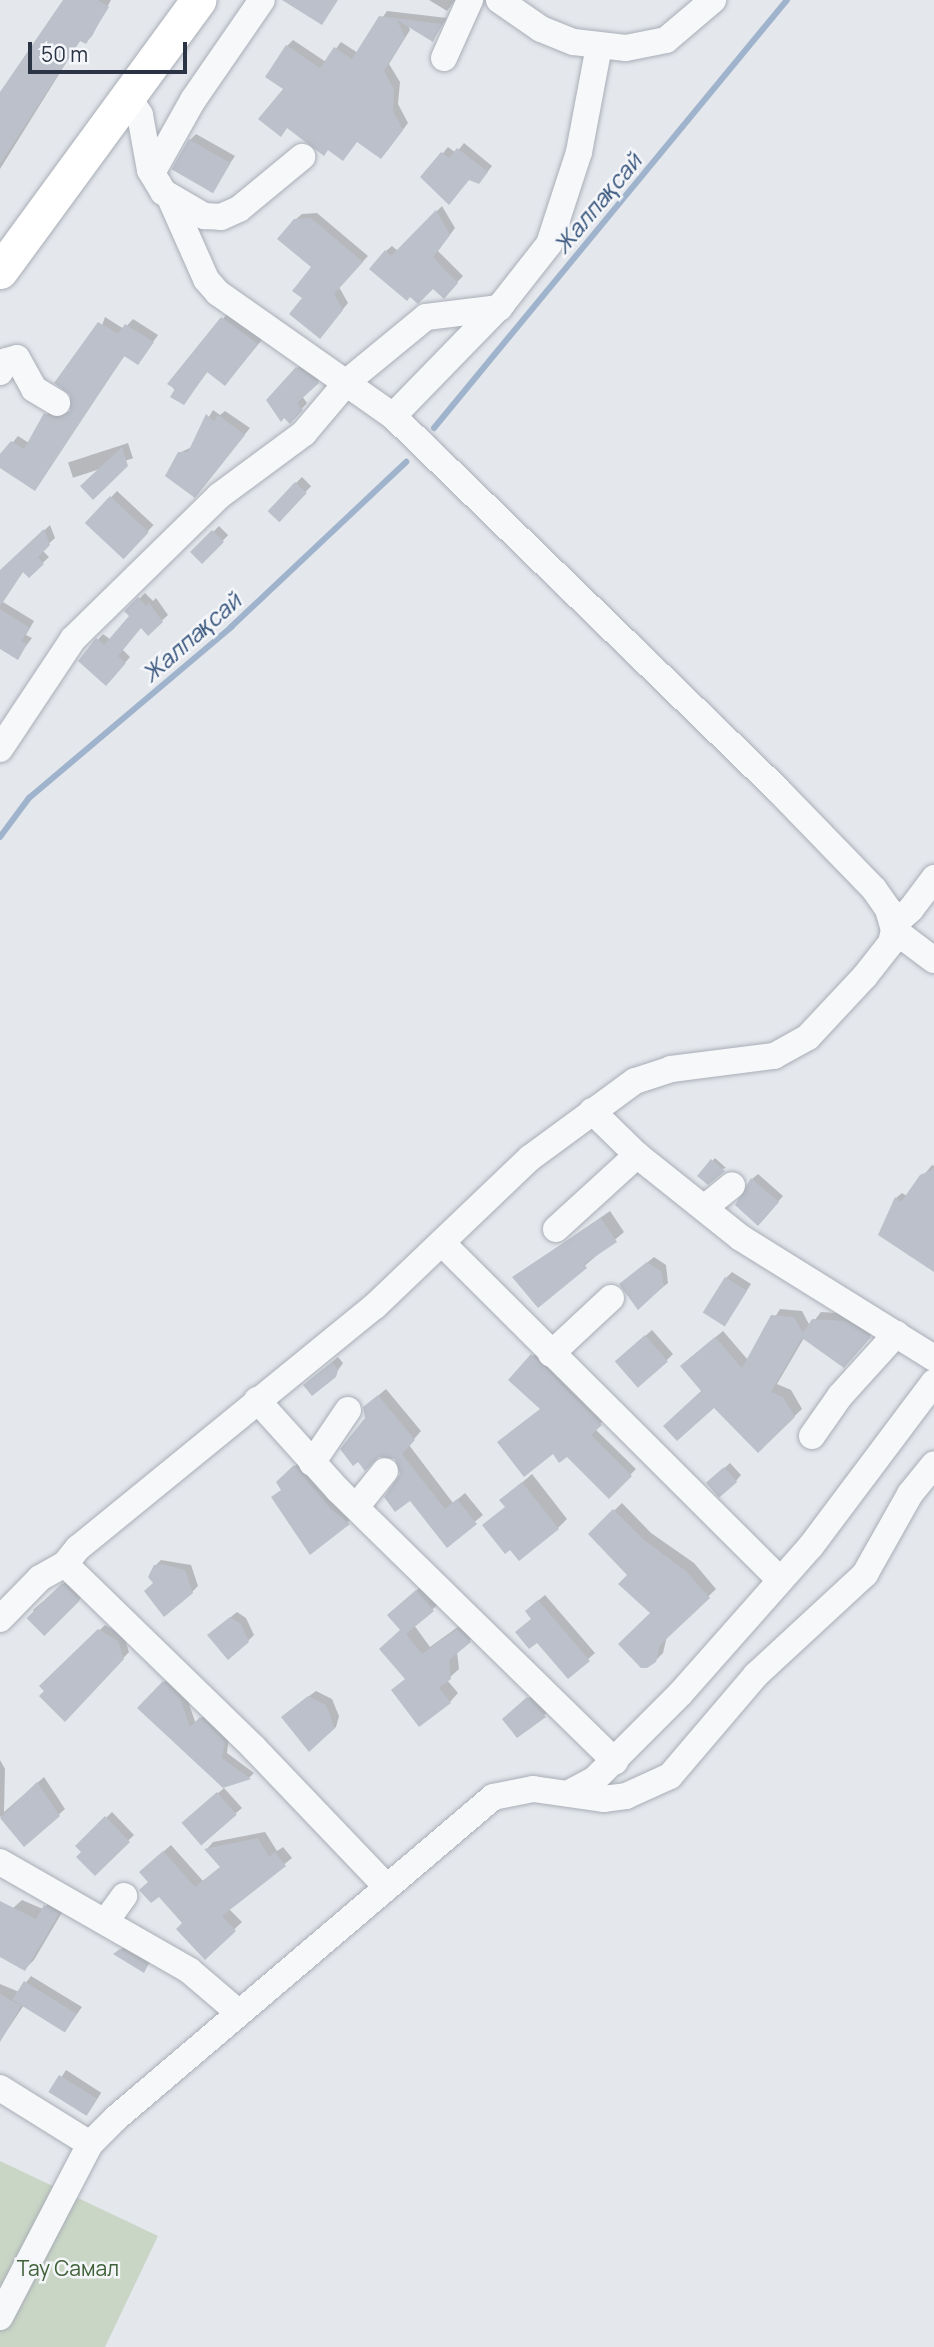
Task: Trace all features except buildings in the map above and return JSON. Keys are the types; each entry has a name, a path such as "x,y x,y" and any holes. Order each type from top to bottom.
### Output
{"main road":[{"path":"0,271 129,99 198,0"}],"street":[{"path":"152,173 192,100 262,0"},
{"path":"444,58 470,0"},
{"path":"499,0 541,29 599,46 650,46 666,40 686,10 713,0"},
{"path":"393,416 499,308 535,267 561,215 579,152 599,46"},
{"path":"129,99 139,115 152,173 171,200 206,279 218,293 348,381 393,416 769,780 874,889 893,923 934,960"},
{"path":"171,200 204,216 221,218 239,208 302,157"},
{"path":"0,749 73,639 219,496 304,433 348,381 426,317 499,308"},
{"path":"0,372 7,361 17,358 34,389 57,403"},
{"path":"893,923 911,909 934,878"},
{"path":"0,1619 40,1578 65,1564 67,1557 443,1244 530,1158 635,1081 653,1074 774,1056 808,1037 865,976 891,943 893,923"},
{"path":"592,1111 637,1155 741,1238 934,1358"},
{"path":"556,1229 637,1155"},
{"path":"704,1208 732,1185"},
{"path":"443,1244 780,1580"},
{"path":"551,1354 611,1298"},
{"path":"812,1436 839,1396 896,1334"},
{"path":"571,1792 594,1780 615,1761 780,1580 934,1382"},
{"path":"257,1400 312,1463 615,1761"},
{"path":"312,1463 348,1410"},
{"path":"0,2317 90,2144 385,1885 493,1797 533,1789 571,1792 603,1799 626,1796 649,1789 688,1759 756,1675 865,1574 910,1494 934,1464"},
{"path":"356,1507 385,1471"},
{"path":"65,1564 254,1748 385,1885"},
{"path":"0,1862 190,1971 238,2012"},
{"path":"106,1921 124,1896"},
{"path":"0,2088 90,2144"}],"green space":[{"name":"Тау Самал","path":"0,2161 158,2236 105,2347 0,2347"}],"waterway":[{"name":"Жалпақсай","path":"434,428 787,0"},
{"name":"Жалпақсай","path":"0,837 29,798 231,627 406,462"}]}
